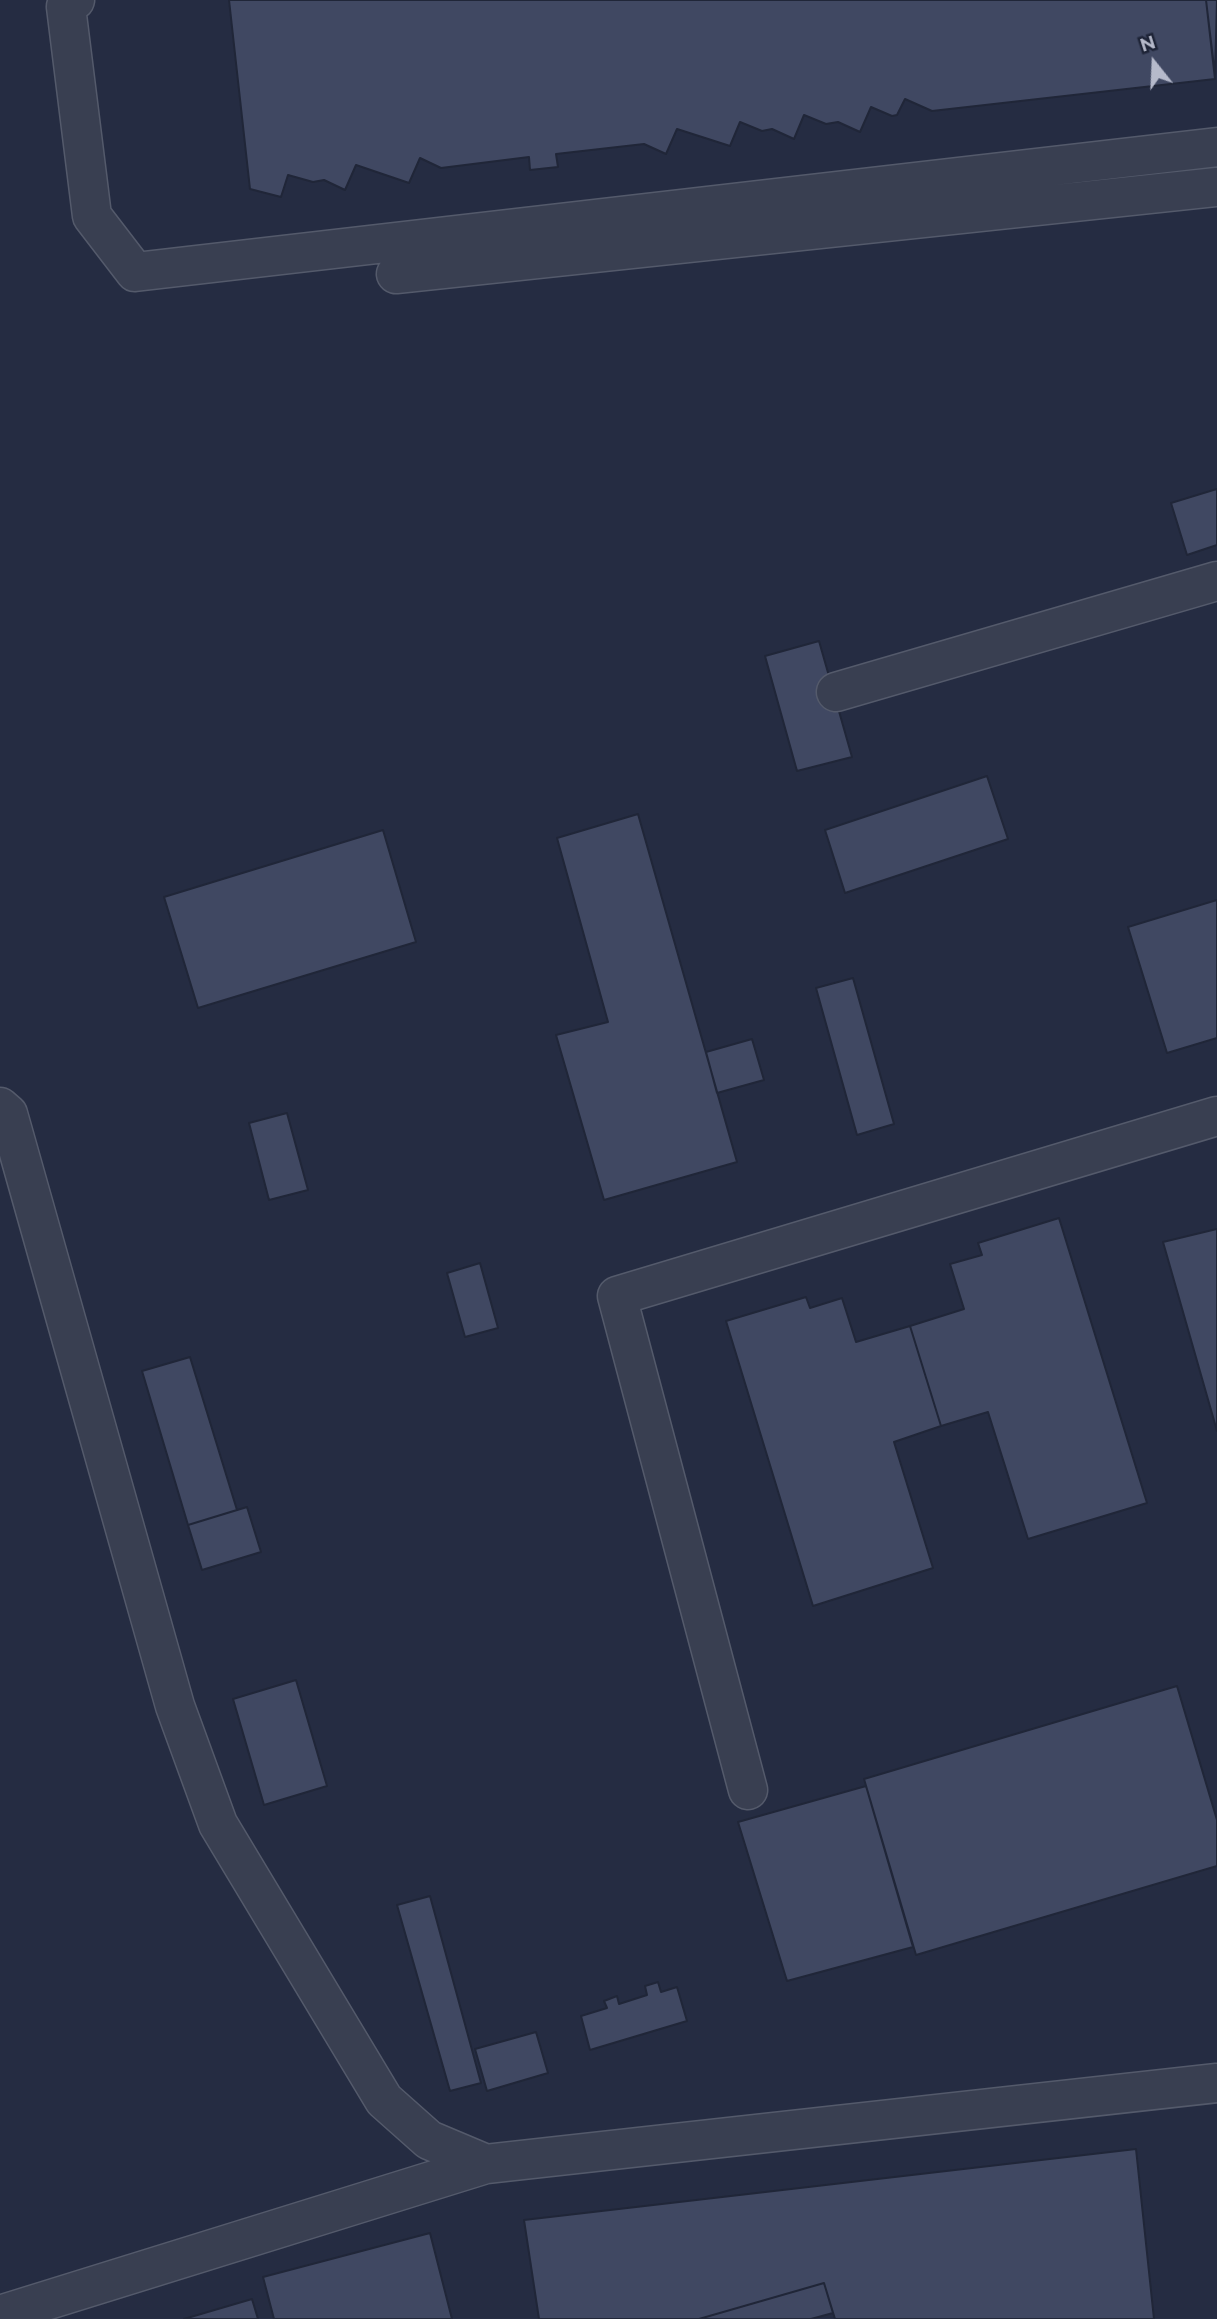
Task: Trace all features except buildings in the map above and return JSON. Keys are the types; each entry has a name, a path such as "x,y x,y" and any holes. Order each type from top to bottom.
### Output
{"lane":[{"path":"75,0 66,7 92,216 135,272 1217,147"},
{"path":"396,274 1217,187"},
{"path":"836,692 1217,581"},
{"path":"0,1107 8,1114 175,1706 218,1824 384,2100 429,2140 486,2164"},
{"path":"748,1790 617,1296 1217,1116"},
{"path":"0,2315 486,2164 1217,2083"}]}
